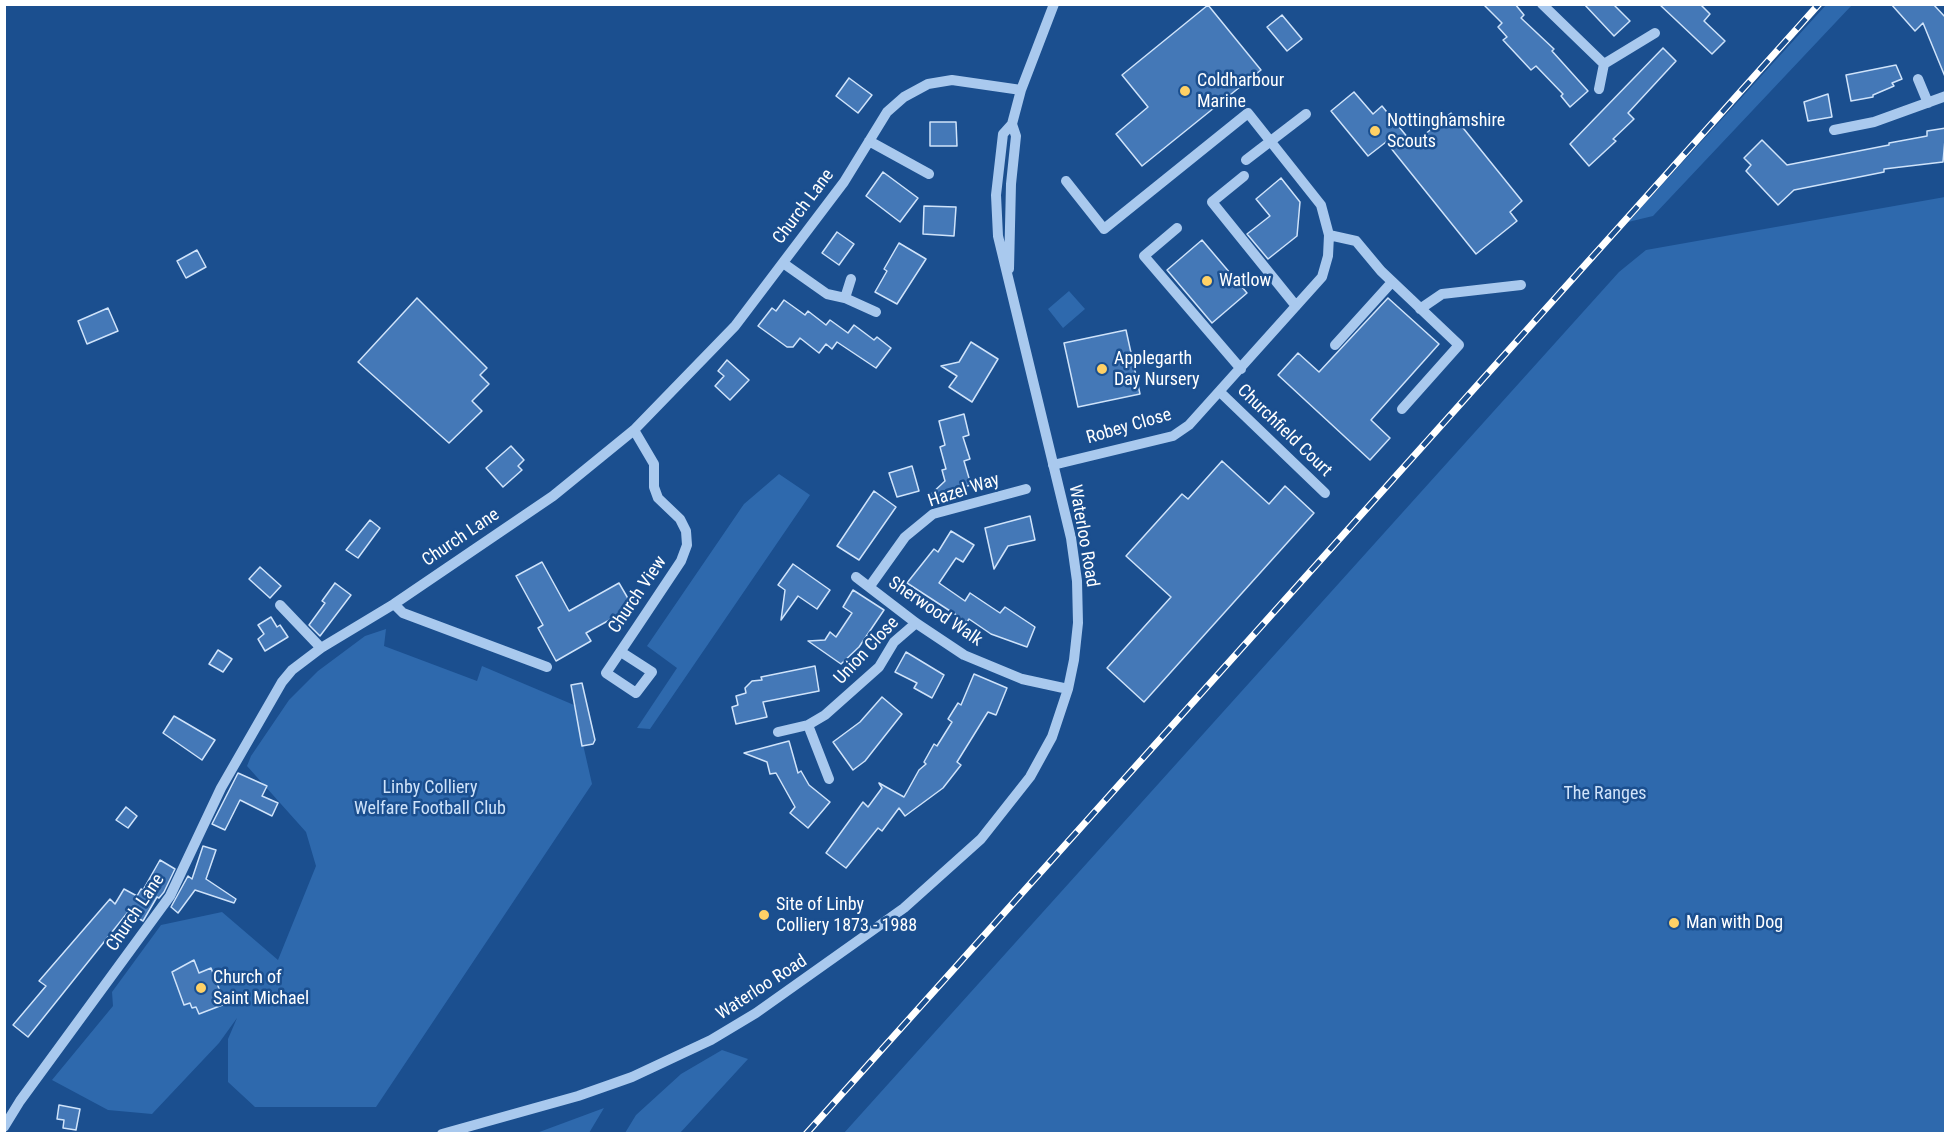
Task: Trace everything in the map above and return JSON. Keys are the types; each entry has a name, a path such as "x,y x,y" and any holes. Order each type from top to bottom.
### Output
{"street":[{"name":"Waterloo Road","path":"441,1134 578,1096 647,1070 711,1040 756,1014 904,908 981,839 1030,777 1052,737 1068,689 1078,623 1077,581 1071,538 998,236 996,189 1003,134 1012,124 1021,90 1054,4"},
{"path":"1542,4 1604,64"},
{"path":"1599,89 1604,64 1655,33"},
{"path":"1918,79 1928,103"},
{"name":"Church Lane","path":"4,1127 20,1101 170,896 220,788 282,681 321,648 394,604 553,496 634,430 735,326 844,182 887,112 904,97 928,84 967,81 1021,90"},
{"path":"1834,130 1874,122 1946,96"},
{"name":"Robey Close","path":"1053,465 1173,436 1189,425 1322,277 1328,256 1329,235 1321,205 1248,113 1104,229 1066,181"},
{"path":"1246,160 1306,114"},
{"path":"869,141 929,174"},
{"path":"1244,176 1212,202 1296,306"},
{"path":"1177,228 1144,256 1240,369"},
{"path":"1329,235 1356,241 1381,272 1459,345 1402,410"},
{"path":"783,263 827,294 845,298 876,312"},
{"path":"845,298 851,279"},
{"path":"1335,345 1392,282"},
{"path":"1420,309 1442,294 1521,285"},
{"name":"Churchfield Court","path":"1220,392 1326,493"},
{"name":"Church View","path":"621,651 681,561 687,545 686,531 680,519 658,498 654,487 654,464 634,430"},
{"name":"Hazel Way","path":"870,586 905,537 933,514 1026,489"},
{"name":"Sherwood Walk","path":"856,576 916,623 964,655 1022,679 1068,689"},
{"path":"394,604 403,613 547,668"},
{"path":"280,605 321,648"},
{"name":"Union Close","path":"778,732 808,725 825,715 879,667 894,642 916,623"},
{"path":"808,725 829,779"}],"green space":[{"path":"1826,5 1852,5 1653,216 1628,222"},
{"name":"The Ranges","path":"1945,197 1945,1133 844,1133 1619,272 1646,250"},
{"path":"1069,291 1085,309 1063,328 1048,309"},
{"path":"779,474 810,495 650,729 637,728 677,668 647,646 744,504"},
{"name":"Linby Colliery Welfare Football Club","path":"386,629 384,646 477,681 482,666 574,705 592,784 376,1107 255,1107 228,1082 228,1039 237,1018 219,1043 152,1114 108,1110 52,1080 113,1006 112,992 161,925 222,912 278,960 316,866 306,832 247,766 251,756 289,700 318,671 365,636"},
{"path":"722,1050 748,1059 680,1133 625,1133 636,1115 681,1074"},
{"path":"604,1108 589,1133 536,1133 542,1131"}],"building":[{"path":"1483,4 1515,4 1524,15 1521,18 1554,49 1552,51 1588,91 1570,107 1561,96 1563,94 1536,66 1531,70 1503,40 1507,37 1498,27 1502,23"},
{"path":"1584,4 1613,4 1630,21 1614,36"},
{"path":"1659,4 1700,4 1710,14 1704,21 1725,41 1712,54"},
{"path":"1891,4 1933,4 1946,18 1946,79 1923,23 1915,31"},
{"name":"Coldharbour Marine","path":"1208,5 1261,70 1142,166 1116,134 1148,107 1122,75"},
{"path":"1282,15 1302,39 1287,51 1267,27"},
{"path":"1663,48 1676,61 1628,113 1634,119 1613,139 1616,141 1589,166 1570,144"},
{"path":"1896,65 1902,79 1892,83 1894,86 1873,97 1851,101 1846,75"},
{"path":"849,78 872,95 858,113 836,96"},
{"path":"1354,92 1373,114 1382,106 1413,144 1451,113 1522,201 1510,212 1517,221 1476,254 1386,142 1368,156 1331,111"},
{"path":"1828,94 1832,117 1808,121 1804,102"},
{"path":"930,122 956,122 957,146 930,146"},
{"path":"1946,128 1943,162 1884,169 1884,172 1794,190 1778,205 1746,171 1751,165 1744,158 1762,140 1787,165 1889,145 1889,143 1927,136 1927,131"},
{"path":"883,172 918,198 900,222 866,196"},
{"path":"1281,178 1300,202 1297,236 1268,259 1247,234 1270,216 1256,199"},
{"path":"924,206 956,207 954,236 923,234"},
{"path":"837,232 854,244 839,265 822,253"},
{"name":"Watlow","path":"1202,240 1247,293 1212,323 1167,270"},
{"path":"899,243 926,259 897,304 875,292 887,271 884,269"},
{"path":"197,250 206,267 186,278 177,261"},
{"path":"417,298 487,368 480,375 489,384 472,401 482,411 449,443 358,362"},
{"path":"1388,298 1439,344 1371,420 1390,438 1370,460 1278,375 1298,353 1319,372"},
{"path":"784,300 805,315 808,311 826,325 830,320 848,333 854,325 874,340 877,337 891,348 876,368 837,342 832,349 826,344 819,353 800,338 793,347 787,347 758,326 772,308 776,311"},
{"path":"108,308 118,331 87,344 78,321"},
{"name":"Applegarth Day Nursery","path":"1126,330 1140,394 1078,407 1064,343"},
{"path":"971,342 998,359 972,402 949,387 957,376 941,366 959,362"},
{"path":"727,360 749,380 730,400 715,386 724,376 718,371"},
{"path":"964,414 969,435 963,437 970,459 964,461 971,485 929,496 945,481 942,470 946,469 940,447 945,445 939,421"},
{"path":"511,446 524,460 518,466 522,470 503,487 486,468"},
{"path":"1222,461 1269,504 1285,486 1314,513 1144,702 1107,668 1171,597 1126,556 1182,494 1188,499"},
{"path":"912,466 919,491 897,497 889,473"},
{"path":"874,491 896,507 859,560 837,546"},
{"path":"1030,516 1035,540 1008,546 994,569 985,528"},
{"path":"370,520 380,528 358,558 346,550"},
{"path":"951,531 974,545 963,562 956,558 939,583 965,601 970,593 1000,613 1005,607 1035,627 1027,647 991,634 969,619 967,622 907,583 934,549 938,552"},
{"path":"542,562 569,611 619,583 633,607 586,633 591,641 556,661 538,628 543,625 516,576"},
{"path":"793,564 830,590 817,609 798,596 781,620 785,590 778,585"},
{"path":"260,567 281,586 270,598 249,579"},
{"path":"335,583 351,595 320,636 309,625 325,603 322,601"},
{"path":"853,590 884,610 859,647 841,664 808,641 825,640 830,632 836,637 852,613 843,607"},
{"path":"271,617 277,627 280,625 288,637 265,651 258,639 264,634 258,625"},
{"path":"218,650 232,659 223,672 209,664"},
{"path":"906,652 944,675 932,698 914,688 917,683 895,672"},
{"path":"815,666 819,691 763,702 767,717 736,724 732,707 738,705 736,696 746,693 745,688 752,681 762,680 761,677"},
{"path":"974,674 1007,688 996,715 988,712 957,762 961,765 943,788 905,816 899,808 882,831 878,828 846,868 826,853 863,802 868,807 882,788 879,783 904,797 919,770 926,764 924,762 934,744 937,746 952,722 948,719 958,703 961,705"},
{"path":"582,683 595,740 593,744 582,746 571,685"},
{"path":"882,697 902,714 865,761 853,770 833,742 860,722"},
{"path":"174,716 215,740 202,760 163,733"},
{"path":"789,741 798,773 801,771 809,785 830,802 808,828 790,813 795,807 776,773 770,774 767,762 744,753"},
{"path":"238,773 267,786 262,796 278,803 272,816 240,800 225,830 212,824"},
{"path":"126,807 137,816 128,828 116,820"},
{"path":"203,846 216,850 206,879 236,899 234,903 195,890 178,913 171,907 188,876 192,879"},
{"path":"160,860 175,869 164,892 159,898 157,897 143,921 128,912 28,1037 13,1025 46,986 39,981 110,899 115,904 124,889 137,896 141,889 143,890"},
{"name":"Church of Saint Michael","path":"194,960 199,973 211,968 225,1004 199,1014 196,1007 192,1008 190,1003 184,1005 172,972"},
{"path":"59,1105 80,1109 76,1130 63,1128 64,1120 57,1119"}],"railway":[{"path":"806,1134 1819,4"}],"place":[{"name":"Coldharbour Marine","path":"1185,91"},
{"name":"Nottinghamshire Scouts","path":"1375,131"},
{"name":"Watlow","path":"1207,281"},
{"name":"Applegarth Day Nursery","path":"1102,369"},
{"name":"Site of Linby Colliery 1873 - 1988","path":"764,915"},
{"name":"Man with Dog","path":"1674,923"},
{"name":"Church of Saint Michael","path":"201,988"}]}
